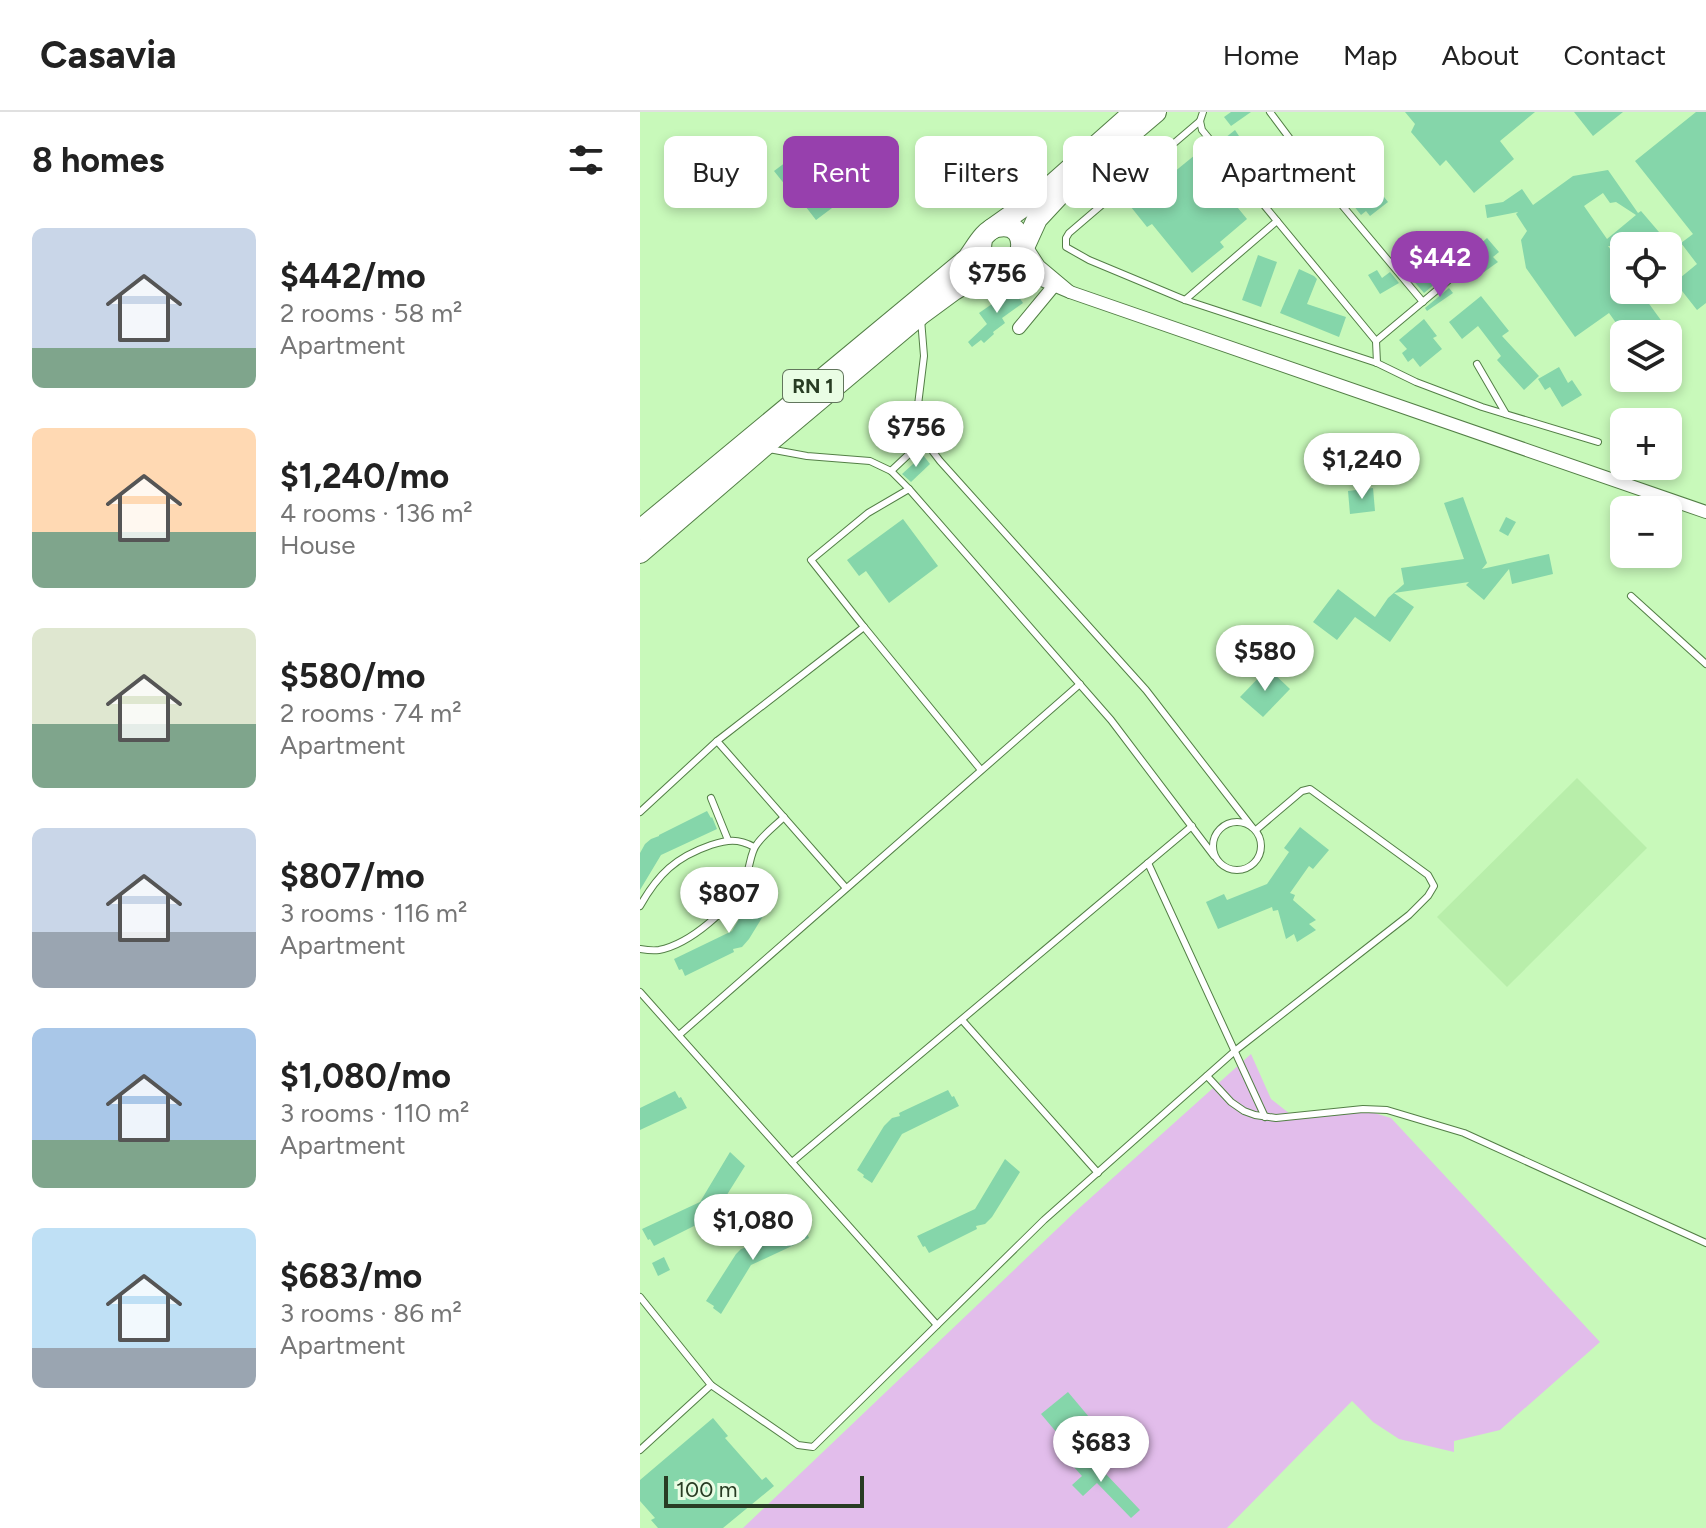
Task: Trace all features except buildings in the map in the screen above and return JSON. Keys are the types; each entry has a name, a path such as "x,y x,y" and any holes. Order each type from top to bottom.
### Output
{"main road":[{"name":"RN 1","path":"640,530 967,259 987,235 1044,192 1134,112"},
{"path":"1014,256 1011,229 1004,227 987,235 982,253 989,264 1014,256 1037,219 1064,190 1156,112"},
{"name":"RN 1","path":"640,553 920,315 954,290 1014,256"}],"street":[{"path":"1014,256 1030,275 1055,283 1070,292 1706,512"},
{"path":"1014,256 1039,266 1055,283"},
{"path":"1019,328 1055,283"}],"lane":[{"path":"1203,112 1200,121 1202,130 1376,341 1377,363"},
{"path":"1270,112 1320,179 1423,302"},
{"path":"1200,121 1069,233 1066,247 1185,300 1377,363 1416,382 1482,407 1598,442"},
{"path":"1185,300 1277,221"},
{"path":"1376,341 1468,264"},
{"path":"762,448 807,456 870,461 891,471 1111,720 1214,856 1224,867 1232,870 1247,868 1261,851 1254,828 1146,690 924,440 918,405 924,356 920,315"},
{"path":"1477,364 1506,414"},
{"path":"891,471 924,440"},
{"path":"909,489 868,513 811,560 981,770"},
{"path":"1631,596 1706,664"},
{"path":"640,812 717,741 864,627"},
{"path":"679,1035 1080,684"},
{"path":"717,741 846,888"},
{"path":"640,1297 711,1385 798,1445 813,1447 1044,1220 1236,1050 1409,915 1434,886 1428,875 1310,789 1302,791 1254,828"},
{"path":"711,798 728,840"},
{"path":"640,949 657,950 677,944 691,937 718,914 744,881 754,847 784,817"},
{"path":"1214,856 1213,839 1222,826 1237,821 1254,828"},
{"path":"792,1162 1192,826"},
{"path":"640,906 673,863 693,851 728,840 743,841 754,847"},
{"path":"1148,863 1265,1117"},
{"path":"640,992 937,1325"},
{"path":"962,1020 1098,1173"},
{"path":"1207,1076 1231,1102 1244,1111 1265,1117 1387,1110 1464,1133 1706,1243"},
{"path":"640,1450 711,1385"}],"shaded area":[{"path":"1577,778 1647,848 1507,987 1437,917"},
{"path":"1251,1054 1271,1099 1294,1117 1371,1112 1391,1118 1600,1342 1500,1430 1454,1441 1454,1452 1399,1439 1373,1422 1352,1401 1227,1528 743,1528 1076,1211"}]}
